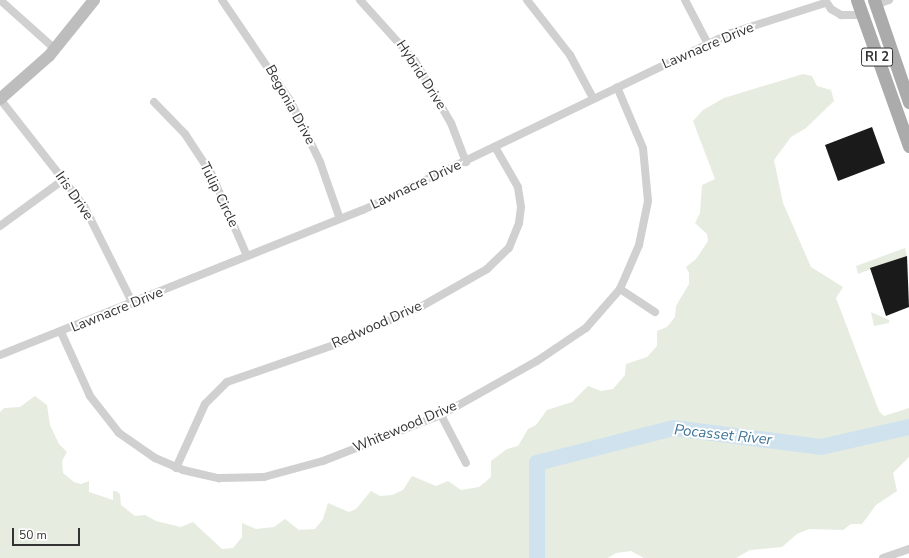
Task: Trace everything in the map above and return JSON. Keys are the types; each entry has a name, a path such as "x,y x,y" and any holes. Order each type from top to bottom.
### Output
{"main road":[{"name":"RI 2","path":"857,0 909,146"},
{"name":"RI 2","path":"874,2 909,102"}],"street":[{"path":"0,0 55,48"},
{"path":"0,99 55,48 94,0"},
{"name":"Begonia Drive","path":"222,0 291,102 320,162 340,219"},
{"name":"Hybrid Drive","path":"360,0 415,61 451,123 466,162"},
{"path":"527,0 570,55 593,98"},
{"path":"685,0 708,44"},
{"path":"874,2 889,0"},
{"name":"Lawnacre Drive","path":"0,356 133,304 246,256 340,219 466,162 593,98 731,33 825,1 841,15 863,15"},
{"name":"Whitewood Drive","path":"61,332 90,396 119,433 176,468 219,478 264,477 323,461 441,415 537,361 586,328 620,289 639,245 648,201 643,148 617,87"},
{"name":"Iris Drive","path":"0,99 84,206 133,304"},
{"name":"Tulip Circle","path":"154,102 185,134 212,175 246,256"},
{"name":"Redwood Drive","path":"176,468 205,404 227,382 334,345 422,306 487,268 509,248 519,223 521,207 518,187 495,147"},
{"path":"0,226 63,180"},
{"path":"620,289 655,312"},
{"path":"441,415 466,463"},
{"path":"883,558 909,549"}],"shaded area":[{"path":"803,74 812,76 817,86 831,90 834,101 806,128 791,137 774,160 783,203 811,267 843,287 836,298 879,411 884,416 909,408 909,457 893,473 897,491 876,505 862,524 851,524 843,530 809,529 797,534 782,547 750,550 736,558 644,558 631,551 616,553 608,558 0,558 0,412 4,408 20,407 35,396 47,405 50,425 59,444 67,452 62,461 63,473 74,482 81,484 89,481 89,492 113,500 113,491 116,491 120,494 121,505 135,516 145,515 156,521 181,527 193,522 222,549 233,548 242,537 242,523 256,529 274,527 285,519 299,530 315,529 323,519 328,503 349,512 356,509 371,491 380,496 392,495 403,490 412,476 436,486 448,481 461,490 479,487 491,477 491,461 507,449 518,446 528,429 536,425 547,410 572,402 588,386 601,391 613,389 625,375 626,364 647,357 657,346 657,331 667,327 675,317 676,306 689,284 689,273 686,267 696,259 708,241 707,234 695,223 700,213 702,185 715,179 693,121 703,110 724,98"},
{"path":"905,248 907,256 858,274 856,266"},
{"path":"871,312 889,320 889,323 874,326"}],"building":[{"path":"872,127 885,163 838,181 825,145"},
{"path":"907,256 909,307 886,316 870,268"}],"waterway":[{"name":"Pocasset River","path":"537,558 537,463 673,428 821,447 909,427"}]}
